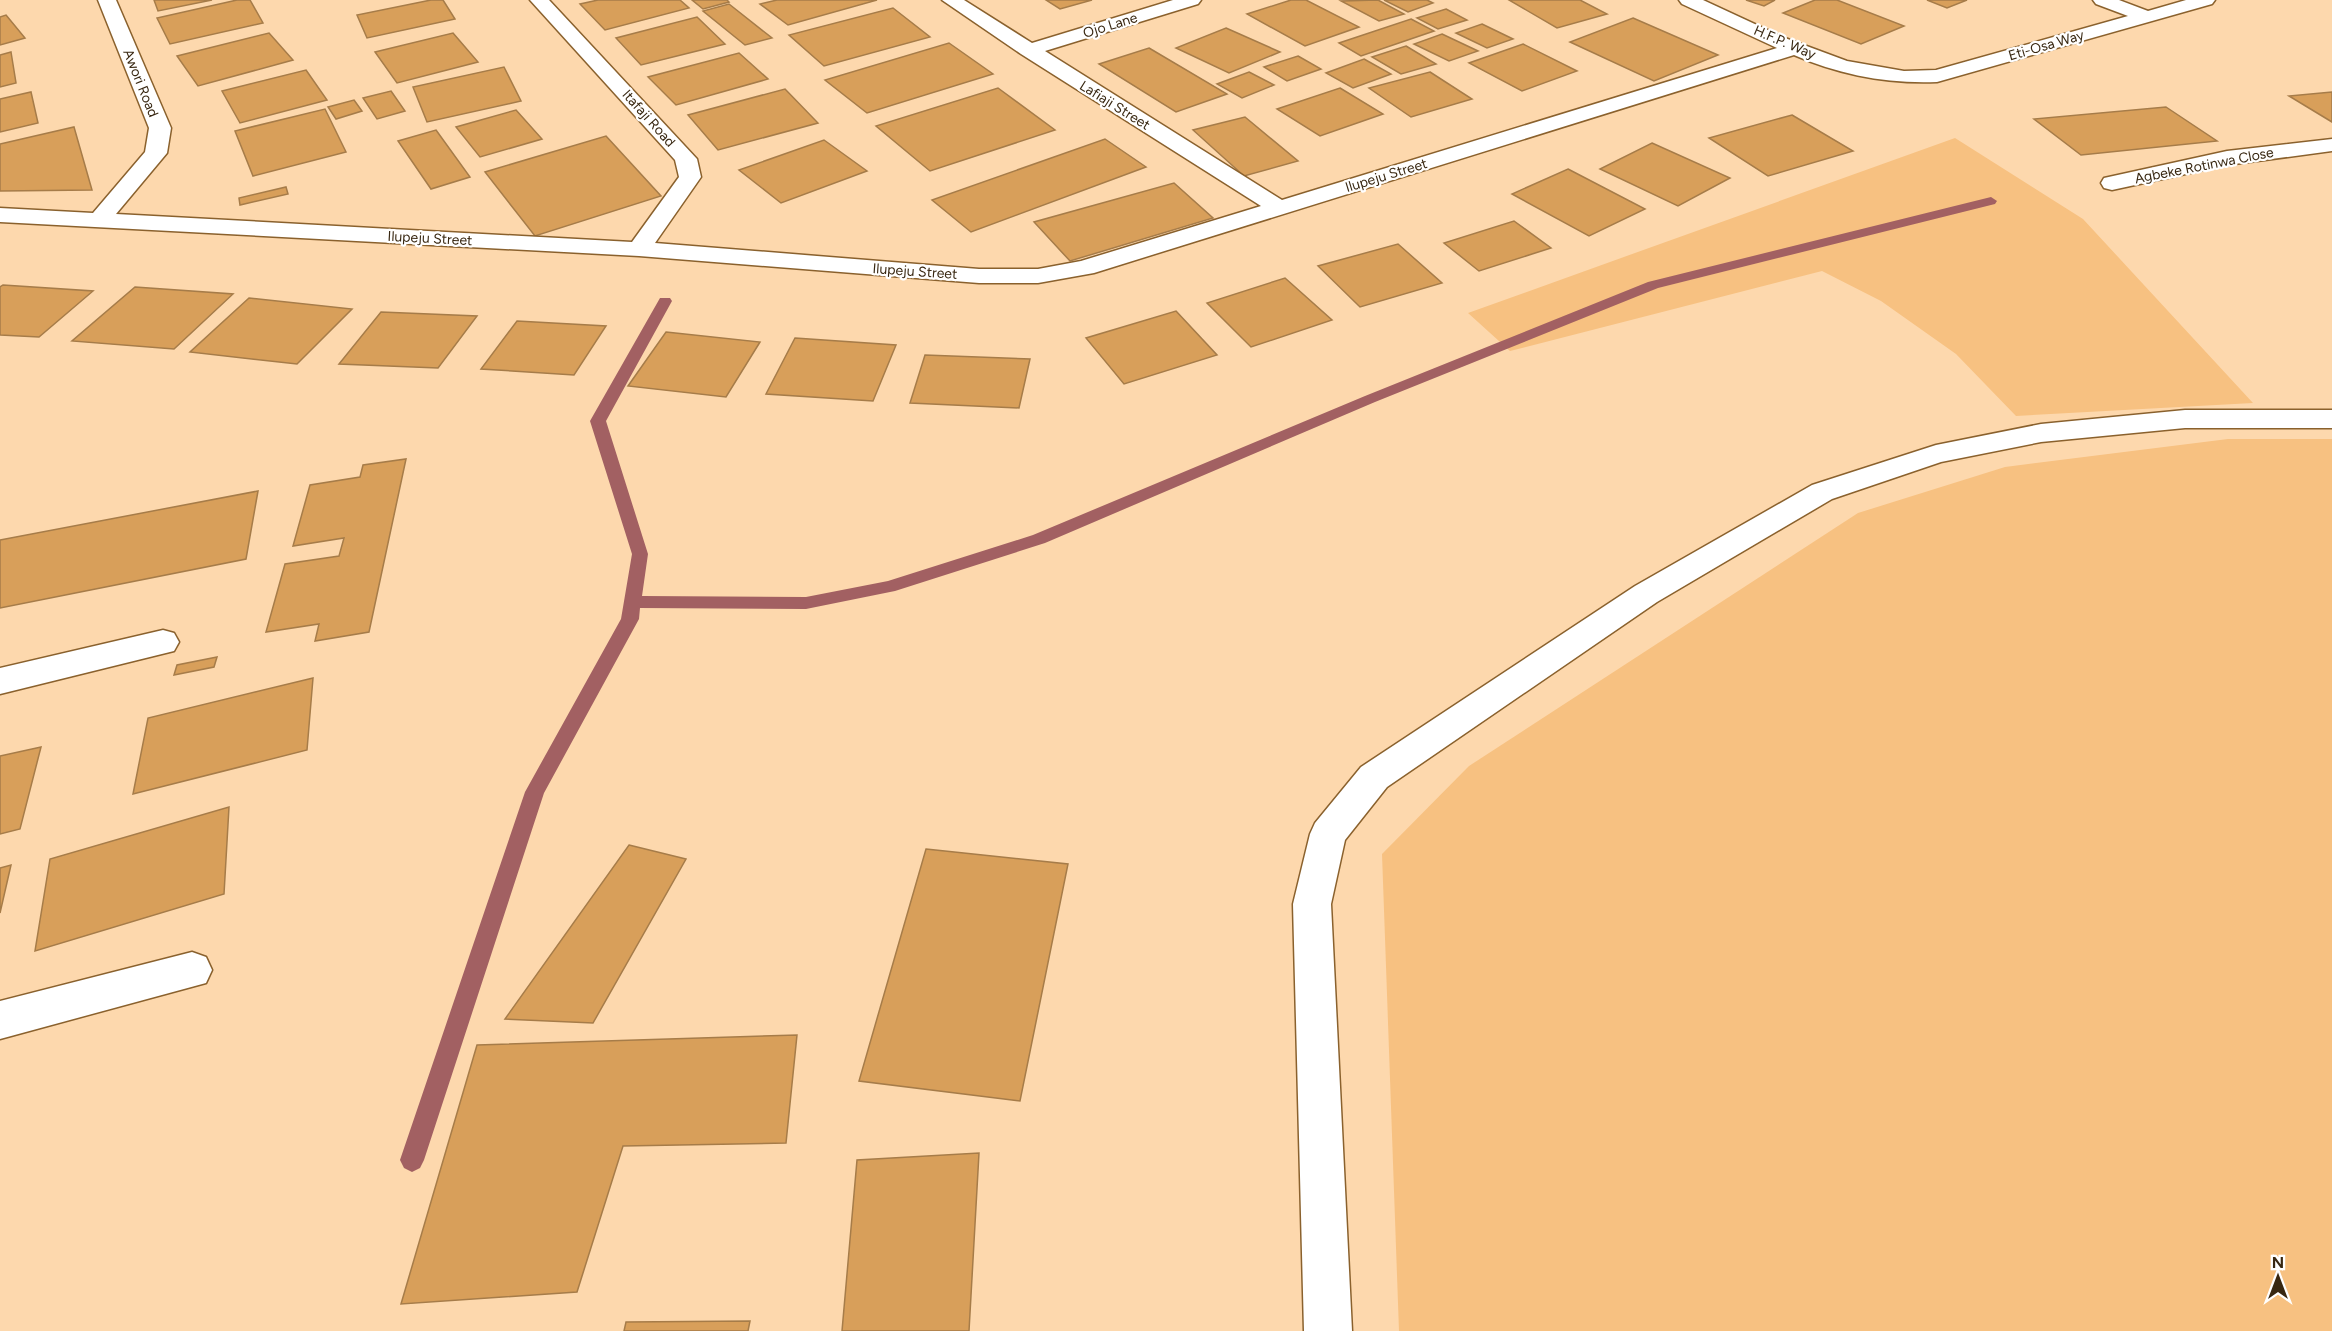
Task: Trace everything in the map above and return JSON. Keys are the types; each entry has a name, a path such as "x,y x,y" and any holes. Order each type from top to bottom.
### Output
{"street":[{"name":"Awori Road","path":"99,220 156,153 160,128 107,0"},
{"name":"Itafaji Road","path":"539,0 686,159 690,177 639,249"},
{"name":"Lafiaji Street","path":"951,0 1279,208"},
{"name":"Ojo Lane","path":"1028,50 1192,0"},
{"name":"H.F.P. Way","path":"1688,0 1855,71 1884,77"},
{"path":"2102,0 2145,16"},
{"name":"Eti-Osa Way","path":"1884,77 1912,79 1937,76 2206,0"},
{"name":"Ilupeju Street","path":"0,215 639,249 979,276 1038,276 1085,268 1797,48"},
{"name":"Agbeke Rotinwa Close","path":"2112,183 2227,158 2332,145"},
{"path":"1328,1331 1312,904 1328,834 1374,777 1646,594 1822,492 1936,454 2041,433 2185,419 2332,418"},
{"path":"0,681 164,642"},
{"path":"0,1020 192,970"}],"shaded area":[{"path":"1955,138 2083,219 2253,403 2016,416 1956,354 1881,301 1822,271 1510,351 1468,313"},
{"path":"2228,439 2332,439 2332,1331 1399,1331 1382,854 1469,766 1858,513 2005,467"}],"building":[{"path":"154,0 212,0 158,11"},
{"path":"237,0 250,0 263,23 170,44 157,18"},
{"path":"431,0 443,0 455,19 367,38 357,15"},
{"path":"598,0 680,0 689,8 605,30 580,4"},
{"path":"692,0 727,0 729,2 703,9"},
{"path":"777,0 877,0 788,25 760,4"},
{"path":"1046,0 1092,0 1060,9"},
{"path":"1291,0 1306,0 1359,27 1305,46 1247,14"},
{"path":"1378,0 1404,14 1379,21 1341,1"},
{"path":"1384,0 1427,0 1433,3 1408,12"},
{"path":"1509,0 1580,0 1607,14 1557,28"},
{"path":"1746,0 1775,0 1764,6"},
{"path":"1815,0 1837,0 1904,26 1861,44 1783,13"},
{"path":"1927,0 1967,0 1947,8"},
{"path":"729,4 772,38 745,45 703,11"},
{"path":"893,8 930,37 824,66 789,35"},
{"path":"1446,9 1467,20 1438,29 1417,18"},
{"path":"6,15 25,38 0,45 0,17"},
{"path":"697,17 725,44 641,65 616,38"},
{"path":"1633,18 1718,55 1654,81 1570,42"},
{"path":"1411,19 1434,31 1361,56 1339,43"},
{"path":"1482,24 1513,39 1487,48 1456,33"},
{"path":"1226,28 1280,52 1229,73 1176,48"},
{"path":"269,33 293,60 198,86 177,56"},
{"path":"453,33 478,62 397,83 375,52"},
{"path":"1442,34 1478,51 1449,61 1414,44"},
{"path":"949,43 993,74 867,113 825,80"},
{"path":"1523,44 1577,71 1522,91 1469,63"},
{"path":"1406,46 1436,64 1401,74 1372,57"},
{"path":"1149,48 1227,94 1176,112 1099,64"},
{"path":"11,52 16,83 0,87 0,55"},
{"path":"739,53 768,79 676,105 648,77"},
{"path":"1298,56 1321,69 1287,81 1264,67"},
{"path":"1364,59 1391,74 1353,88 1326,73"},
{"path":"504,67 521,101 427,122 413,87"},
{"path":"306,70 327,100 240,123 222,91"},
{"path":"1249,72 1274,85 1242,98 1217,84"},
{"path":"1430,72 1472,99 1411,117 1369,88"},
{"path":"998,88 1055,130 930,171 876,126"},
{"path":"1340,88 1383,114 1320,136 1277,109"},
{"path":"785,89 818,123 718,150 688,115"},
{"path":"391,91 405,111 377,119 363,98"},
{"path":"31,92 38,123 0,132 0,99"},
{"path":"2332,92 2332,122 2289,96"},
{"path":"354,100 362,111 336,119 328,107"},
{"path":"2166,107 2217,141 2081,155 2034,119"},
{"path":"325,109 346,152 253,176 235,131"},
{"path":"516,110 542,139 480,157 456,127"},
{"path":"1792,115 1853,151 1768,176 1709,138"},
{"path":"1245,117 1298,161 1244,176 1193,130"},
{"path":"74,127 92,190 0,191 0,144"},
{"path":"436,130 470,177 431,189 398,141"},
{"path":"606,136 661,196 535,236 485,172"},
{"path":"1105,139 1146,167 971,232 932,200"},
{"path":"824,140 867,171 781,203 739,170"},
{"path":"1652,143 1730,178 1678,206 1600,169"},
{"path":"1568,169 1645,209 1589,236 1512,194"},
{"path":"1174,183 1213,218 1070,261 1034,222"},
{"path":"286,187 288,194 240,205 239,198"},
{"path":"1514,221 1551,248 1479,271 1444,243"},
{"path":"1398,244 1442,283 1360,307 1318,266"},
{"path":"1285,278 1332,320 1251,347 1207,303"},
{"path":"3,285 93,291 39,337 0,335 0,287"},
{"path":"135,287 233,294 174,349 72,341"},
{"path":"249,298 352,309 297,364 190,352"},
{"path":"1176,311 1217,355 1124,384 1086,338"},
{"path":"381,312 477,316 438,368 339,364"},
{"path":"517,321 606,326 574,375 481,369"},
{"path":"666,332 760,342 726,397 628,386"},
{"path":"795,338 896,345 873,401 766,394"},
{"path":"925,355 1030,359 1019,408 910,403"},
{"path":"406,459 369,632 315,641 319,624 266,632 285,564 339,556 344,538 293,546 310,485 360,477 363,465"},
{"path":"258,491 246,559 0,608 0,540"},
{"path":"217,657 214,667 174,675 177,665"},
{"path":"313,678 307,750 133,794 148,718"},
{"path":"41,747 20,829 0,834 0,756"},
{"path":"229,807 224,894 35,951 50,859"},
{"path":"629,845 686,859 593,1023 505,1019"},
{"path":"926,849 1068,864 1020,1101 859,1081"},
{"path":"11,865 0,913 0,868"},
{"path":"797,1035 786,1143 623,1146 577,1292 401,1304 477,1045"},
{"path":"979,1153 969,1331 842,1331 857,1160"},
{"path":"750,1321 748,1331 624,1331 626,1322"}],"waterway":[{"path":"633,602 806,603 889,587 1039,539 1370,399 1653,285 1991,201"},
{"path":"412,1160 535,792 630,619 640,554 598,421 665,301"}]}
